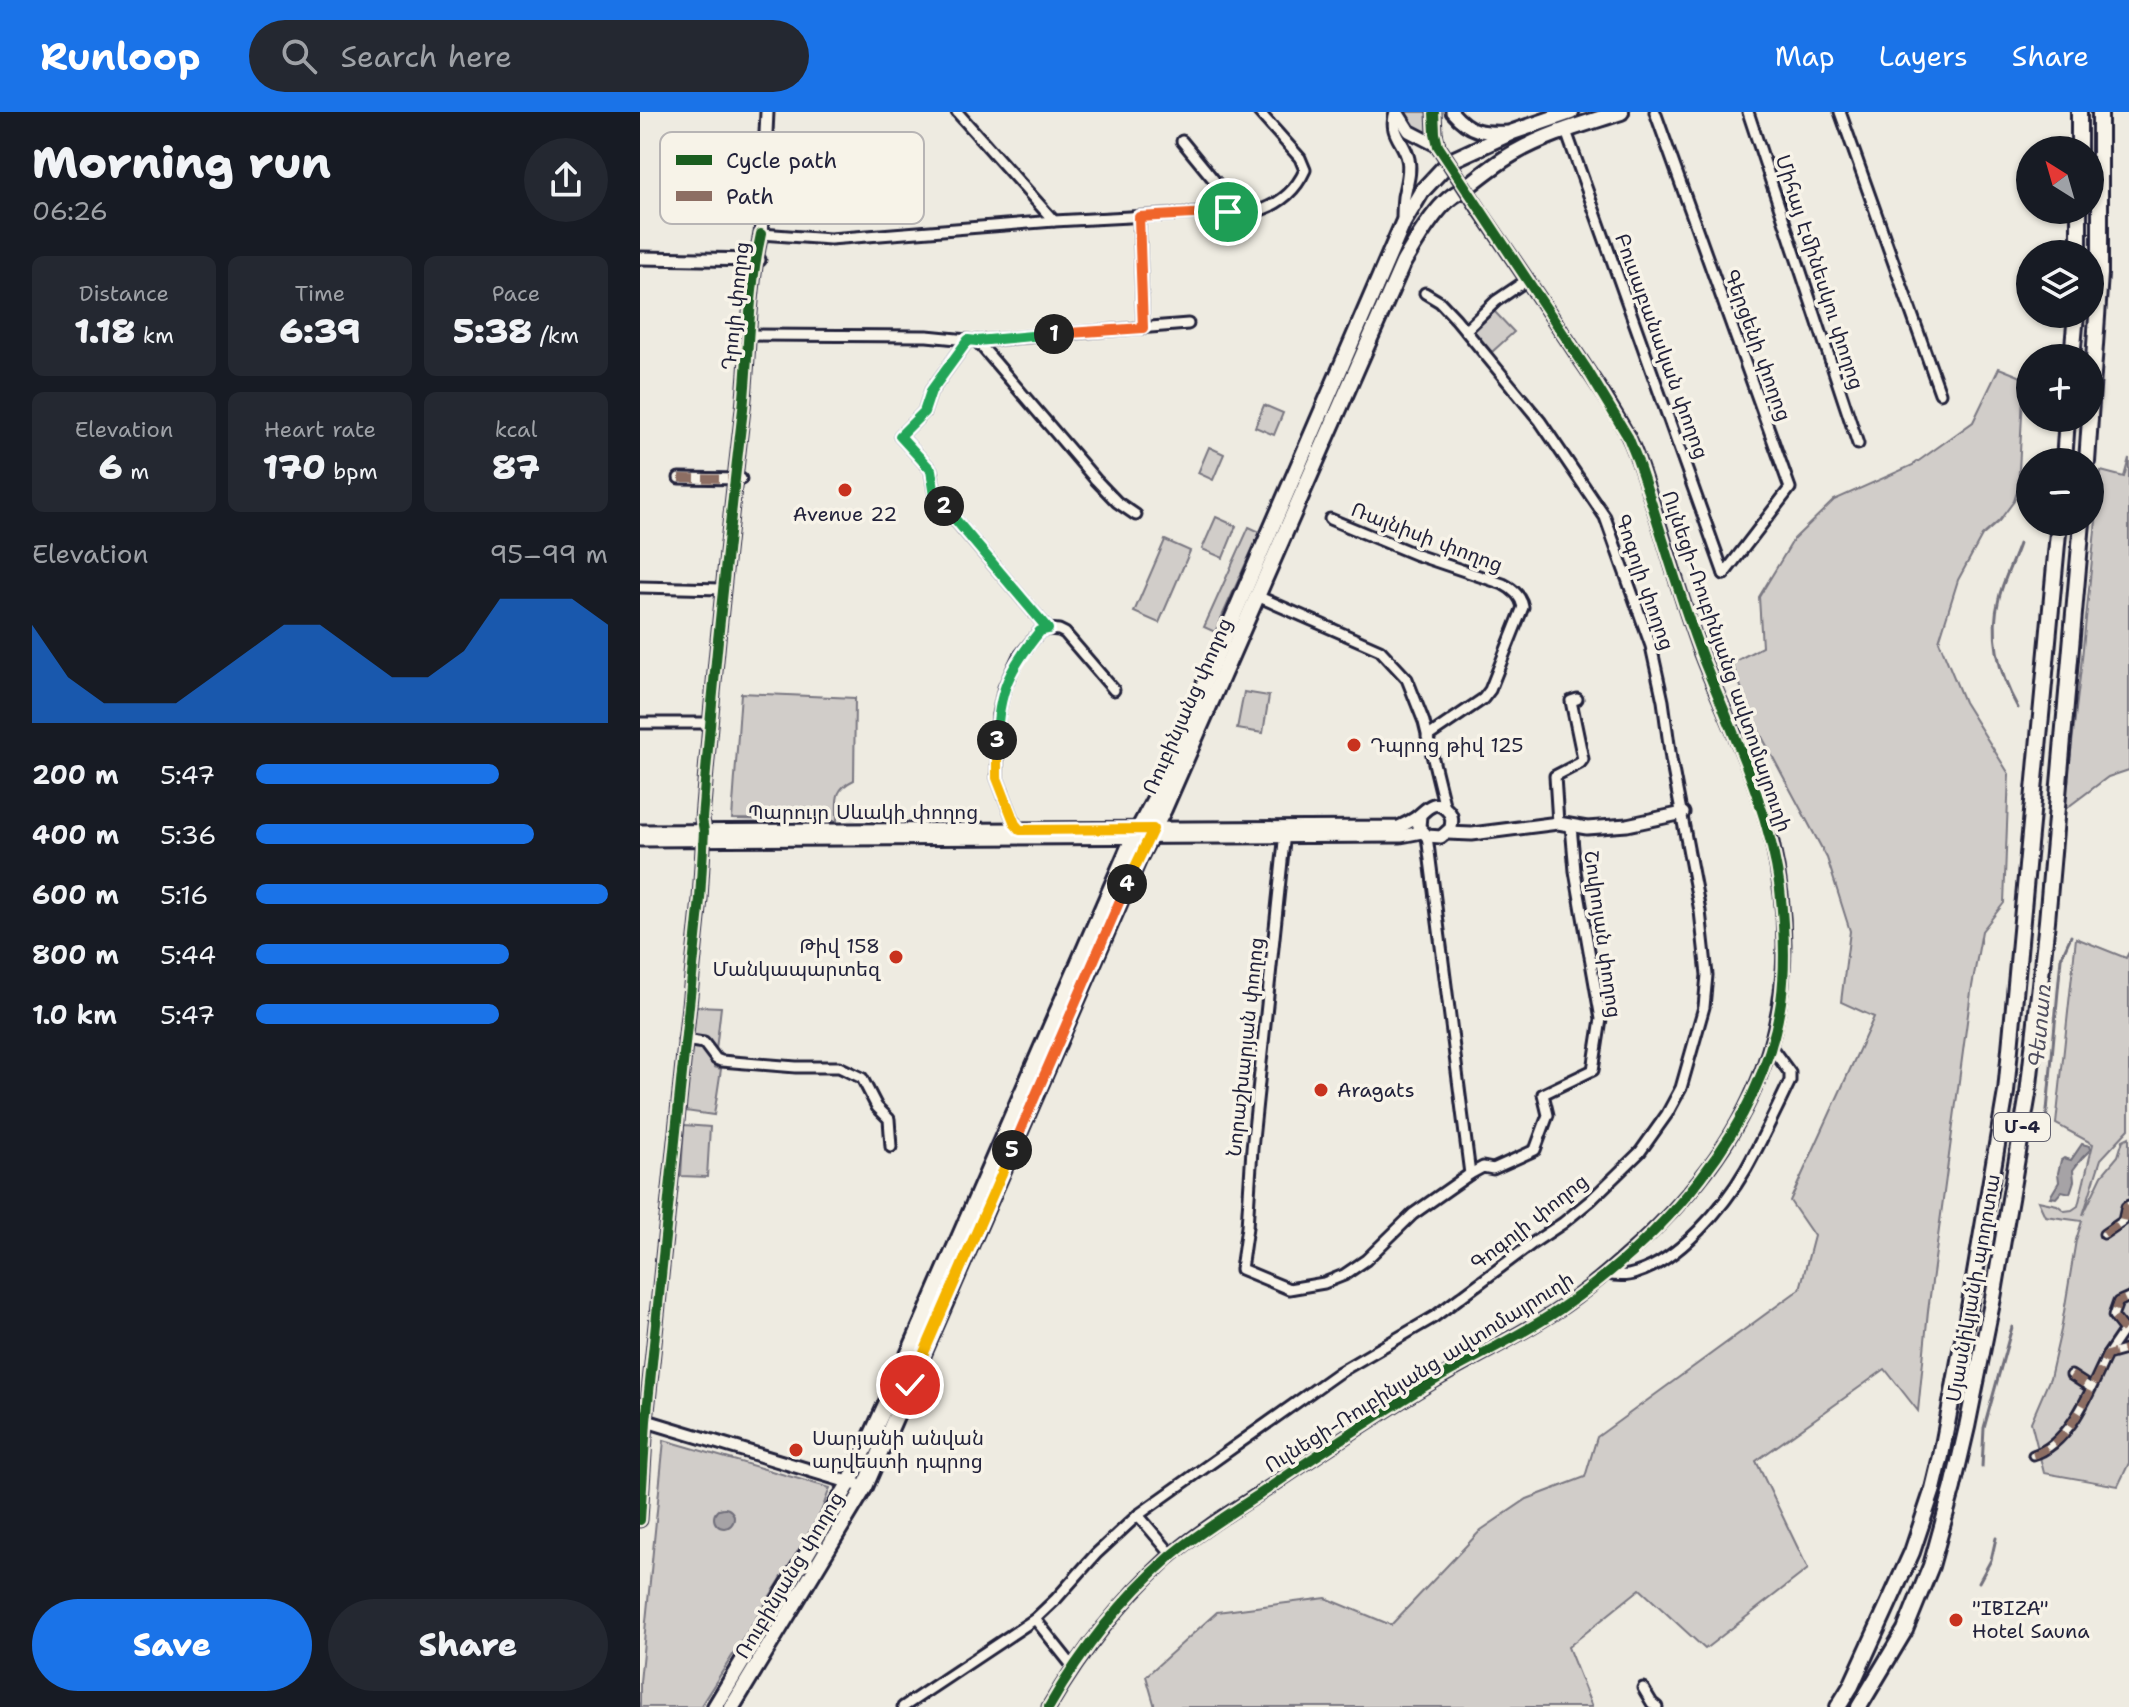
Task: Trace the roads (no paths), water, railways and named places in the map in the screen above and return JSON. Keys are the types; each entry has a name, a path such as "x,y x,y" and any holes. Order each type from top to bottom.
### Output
{"main road":[{"name":"Ռուբինյանց փողոց","path":"732,1707 865,1487 1144,834 1155,798 1403,223 1422,191 1450,161 1513,132 1571,112"},
{"name":"Ռուբինյանց փողոց","path":"715,1707 850,1482 1144,834 1164,809 1397,274 1428,224 1457,192 1524,148 1621,112"},
{"path":"2079,112 2079,136"},
{"path":"2095,344 2100,274 2100,112"},
{"path":"1465,153 1473,157 1481,176"},
{"path":"1440,171 1457,192"},
{"name":"Մյասնիկյանի պողոտա","path":"1838,1707 1851,1686 1912,1552 1933,1489 1945,1436 2006,1092 2058,536"},
{"name":"Մյասնիկյանի պողոտա","path":"1859,1707 1905,1630 1931,1566 1958,1469 1993,1298 2028,1094 2047,921 2081,536"}],"street":[{"name":"Դրոյի փողոց","path":"766,132 767,112"},
{"path":"957,112 1054,221"},
{"path":"761,234 830,239 1054,221 1261,210 1286,197 1305,170 1300,158 1259,112"},
{"path":"1397,112 1409,131 1438,146"},
{"path":"1397,112 1394,122 1396,135 1409,163 1403,223"},
{"path":"1434,112 1438,146"},
{"path":"1452,112 1469,129 1513,132"},
{"name":"Գերցենի փողոց","path":"1655,112 1790,488 1724,574"},
{"name":"Միհայ Էմինեսկու փողոց","path":"1748,112 1858,444"},
{"path":"1840,112 1940,393"},
{"name":"Բուսաբանական փողոց","path":"1566,131 1724,574"},
{"path":"1182,141 1227,196 1228,212"},
{"name":"Ուլնեցի-Ռուբինյանց ավտոմայրուղի","path":"1052,1705 1074,1668 1118,1610 1172,1555 1378,1415 1540,1322 1606,1274 1673,1211 1721,1151 1744,1112 1771,1047 1781,1004 1784,973 1780,891 1772,843 1762,806 1697,641 1637,459 1628,437 1588,371 1438,146"},
{"path":"1139,217 1143,328"},
{"name":"Դրոյի փողոց","path":"704,836 708,820 761,224"},
{"path":"640,258 757,260"},
{"path":"1466,330 1496,301 1527,280"},
{"name":"Գոգոլի փողոց","path":"903,1707 1035,1619 1138,1515 1338,1373 1434,1317 1563,1223 1640,1152 1681,1088 1704,1007 1707,975 1700,911 1651,646 1605,517 1540,421 1466,330 1440,302 1425,293"},
{"path":"752,335 927,336 973,341 1188,324"},
{"path":"973,341 1096,480 1117,502 1136,515"},
{"path":"973,341 931,391 924,412 900,436 931,470 935,496 1048,629"},
{"path":"679,478 738,479"},
{"name":"Դրոյի փողոց","path":"640,1520 643,1420 700,899 704,836 702,819 722,589 738,479"},
{"name":"Ռայնիսի փողոց","path":"1330,519 1417,555 1503,584 1522,599 1523,607 1490,690 1483,699 1427,737"},
{"path":"640,587 722,589"},
{"path":"1257,596 1380,650 1407,679 1424,722 1445,808 1451,815 1437,832 1430,855 1470,1174"},
{"path":"1020,830 997,778 998,715 1004,688 1018,658 1040,631 1059,630 1114,690"},
{"path":"1558,823 1555,776 1583,759 1571,701 1577,699"},
{"path":"640,723 710,723"},
{"path":"1438,783 1433,805 1445,808"},
{"name":"Պարույր Սևակի փողոց","path":"640,831 704,836 1285,832 1399,827 1433,805"},
{"path":"1420,815 1418,821 1437,832 1465,834 1558,823 1587,828 1627,825 1683,813"},
{"name":"Շովրոյան փողոց","path":"1241,1269 1289,1289 1324,1283 1344,1275 1366,1260 1413,1214 1470,1174 1483,1167 1493,1169 1535,1150 1548,1115 1543,1094 1593,1070 1601,1019 1575,871 1571,826"},
{"name":"Պարույր Սևակի փողոց","path":"640,840 1020,830 1144,834"},
{"name":"Պարույր Սևակի փողոց","path":"1285,832 1401,836 1437,832"},
{"name":"Նորաշխարյան փողոց","path":"1241,1269 1285,832"},
{"path":"684,1040 704,1043 721,1061 839,1067 862,1078 877,1107 889,1119 891,1147"},
{"path":"1606,1274 1620,1277 1657,1264 1684,1244 1720,1206 1745,1171 1790,1081 1790,1073 1771,1047"},
{"path":"2104,1234 2123,1221 2129,1205"},
{"path":"2033,1455 2055,1444 2078,1413 2107,1355 2126,1329 2113,1316 2118,1302 2129,1297"},
{"path":"2107,1355 2129,1349"},
{"path":"2071,1375 2091,1388"},
{"path":"643,1420 865,1487"},
{"path":"1138,1515 1172,1555"},
{"path":"1035,1619 1074,1668"},
{"path":"1643,1688 1657,1707"}],"waterway":[{"name":"Գետառ","path":"2018,708 2001,669 1995,627 2001,591 2019,544"},
{"name":"Գետառ","path":"2046,1122 2061,958 2071,936"},
{"name":"Գետառ","path":"1982,1467 1984,1428 2012,1327"},
{"name":"Գետառ","path":"1979,1582 1991,1560 1996,1538"}],"place":[{"name":"Avenue 22","path":"845,490"},
{"name":"Դպրոց թիվ 125","path":"1354,745"},
{"name":"Թիվ 158 Մանկապարտեզ","path":"896,957"},
{"name":"Aragats","path":"1321,1090"},
{"name":"Սարյանի անվան արվեստի դպրոց","path":"796,1450"},
{"name":"\"IBIZA\" Hotel Sauna","path":"1956,1620"}]}
